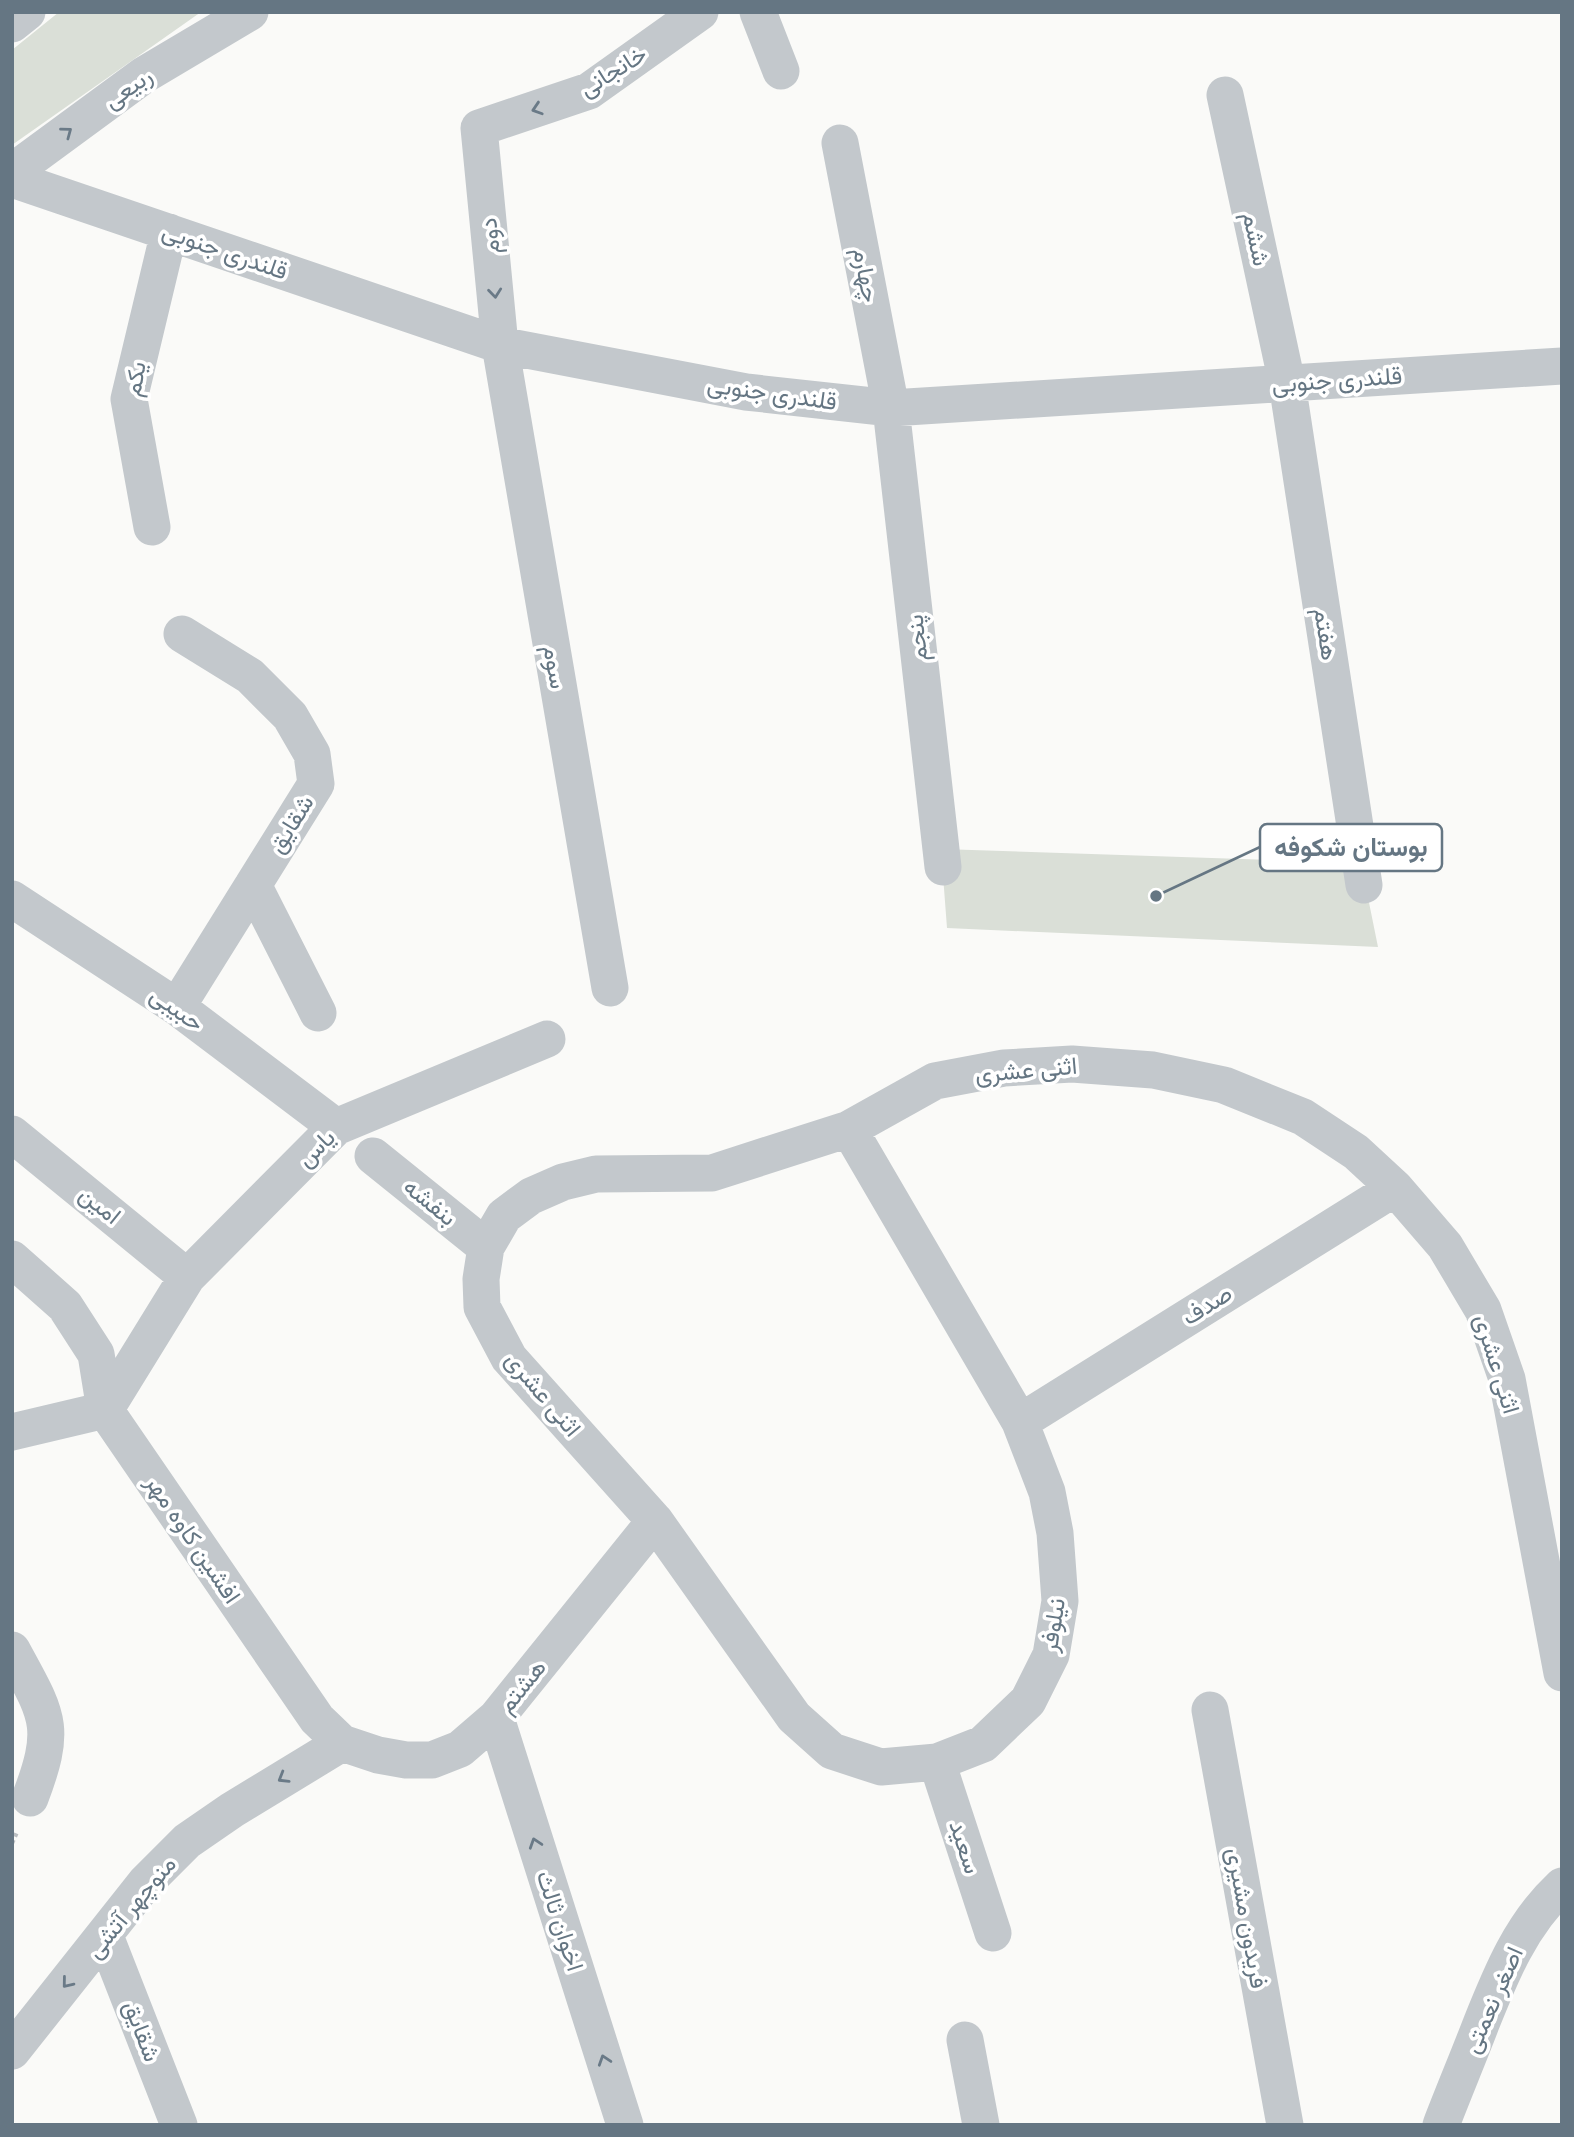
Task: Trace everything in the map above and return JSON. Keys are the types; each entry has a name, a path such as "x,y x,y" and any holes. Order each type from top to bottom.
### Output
{"street":[{"path":"12,24 27,12"},
{"name":"ربیعی","path":"12,172 144,75 250,12"},
{"name":"خانجانی","path":"479,128 590,91 699,12"},
{"path":"758,12 781,71"},
{"name":"ششم","path":"1225,95 1287,383"},
{"name":"دوم","path":"479,128 500,345"},
{"name":"چهارم","path":"840,143 891,408"},
{"name":"قلندری جنوبی","path":"12,179 500,345 746,392 891,408 1562,366"},
{"name":"یکم","path":"152,527 129,399 170,233"},
{"name":"سوم","path":"500,345 610,988"},
{"name":"هفتم","path":"1287,383 1364,885"},
{"name":"پنجم","path":"891,408 943,867"},
{"name":"شقایق","path":"177,1007 316,784 313,754 290,716 250,676 182,634"},
{"path":"253,885 318,1013"},
{"name":"حبیبی","path":"12,899 177,1007 336,1127"},
{"name":"یاس","path":"105,1410 187,1277 336,1127 547,1039"},
{"name":"اثنی عشری","path":"655,1521 509,1358 482,1307 481,1279 486,1247 504,1216 531,1196 563,1182 596,1174 712,1173 849,1129 935,1081 1004,1068 1072,1064 1153,1070 1224,1085 1303,1117 1356,1152 1395,1188 1445,1246 1483,1310 1507,1379 1562,1673"},
{"name":"نیلوفر","path":"655,1521 794,1717 832,1751 881,1767 937,1762 983,1744 1028,1701 1051,1655 1060,1601 1055,1533 1047,1492 1020,1422 849,1129"},
{"name":"امین","path":"12,1134 187,1277"},
{"name":"بنفشه","path":"373,1156 486,1247"},
{"name":"صدف","path":"1020,1422 1395,1188"},
{"path":"12,1259 65,1306 96,1354 105,1410 12,1432"},
{"name":"افشین کاوه مهر","path":"105,1410 317,1719 342,1743"},
{"name":"هشتم","path":"342,1743 378,1755 406,1759 432,1760 460,1749 496,1718 655,1521"},
{"path":"12,1650 43,1706 47,1726 44,1763 30,1798"},
{"name":"فریدون مشیری","path":"1210,1710 1285,2125"},
{"name":"اخوان ثالث","path":"496,1718 625,2125"},
{"name":"منوچهر آتشی","path":"12,2051 146,1882 187,1841 232,1810 342,1743"},
{"name":"سعید","path":"937,1762 993,1933"},
{"name":"اصغر نعمتی","path":"1441,2125 1505,1964 1525,1930 1550,1896 1562,1886"},
{"name":"شقایق","path":"105,1936 179,2125"},
{"path":"965,2040 981,2125"}],"shaded area":[{"path":"59,12 201,12 12,145 12,50"},
{"path":"941,849 1361,863 1378,947 947,928"}],"place":[{"name":"بوستان شکوفه","path":"1156,896"}]}
